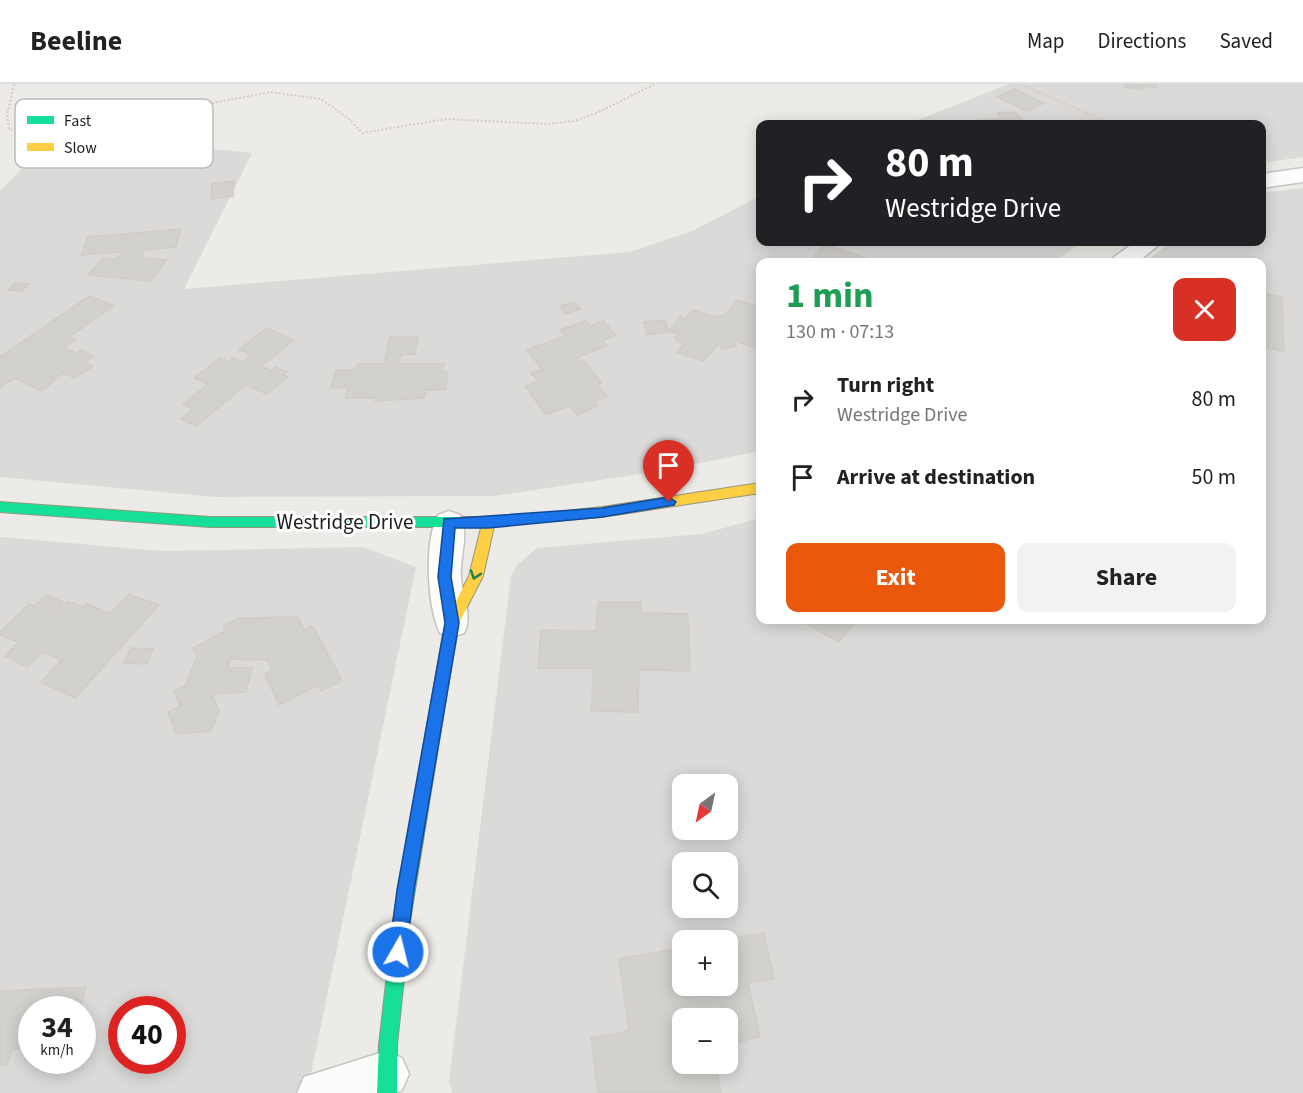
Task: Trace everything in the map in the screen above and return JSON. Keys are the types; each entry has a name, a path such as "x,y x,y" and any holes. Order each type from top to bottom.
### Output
{"street":[{"path":"1266,180 1303,175"},
{"path":"1128,258 1145,246"},
{"name":"Westridge Drive","path":"0,507 210,522 488,523 602,513 756,489"},
{"path":"448,523 444,577 452,623"},
{"path":"320,1093 387,1084 395,973 406,890 452,623 476,576 488,523"}],"path":[{"path":"14,84 7,115 9,130 15,129"},
{"path":"213,103 270,92 321,99 349,119 362,133 446,119 545,124 574,120 599,112 655,84"},
{"path":"1020,84 1103,120"}],"shaded area":[{"path":"1009,84 1303,84 1303,157 1266,162 1266,120 918,120"},
{"path":"213,149 252,153 184,289 630,252 692,231 756,198 756,246 1077,246 1060,258 756,258 756,452 666,470 494,496 215,497 0,477 0,191 23,168 213,168"},
{"path":"1303,188 1303,1093 452,1093 449,1081 511,576 516,566 537,548 702,534 756,519 756,624 1266,624 1266,258 1150,258 1166,246 1266,246 1266,193"},
{"path":"0,537 162,551 363,547 416,567 307,1093 0,1093"}],"building":[{"path":"1125,84 1157,84 1155,88 1144,86 1142,90 1124,87"},
{"path":"1014,89 1044,103 1027,111 997,97"},
{"path":"1015,112 1023,120 984,120 1002,118 998,113"},
{"path":"234,181 233,196 211,199 212,184"},
{"path":"181,229 176,247 145,250 139,258 167,260 150,281 88,275 103,258 116,259 123,252 81,255 88,237"},
{"path":"823,246 831,246 866,258 812,258"},
{"path":"15,283 29,284 22,291 8,290"},
{"path":"1266,294 1282,297 1284,352 1266,348"},
{"path":"89,296 114,306 69,337 76,340 64,348 76,353 81,350 94,356 85,362 93,366 75,378 63,373 42,391 14,378 0,388 0,357"},
{"path":"738,300 756,307 756,348 736,341 733,341 736,346 722,349 719,344 703,361 677,352 684,344 678,342 675,337 678,334 669,331 680,317 685,319 693,310 715,317 725,315"},
{"path":"575,302 580,309 565,314 560,306"},
{"path":"665,320 669,332 647,335 644,322"},
{"path":"586,321 590,326 603,321 616,335 602,341 607,346 576,358 579,361 583,360 602,383 597,385 607,396 594,401 598,406 577,415 570,406 546,415 525,386 538,381 531,373 542,369 527,350 564,336 560,330"},
{"path":"266,328 294,340 261,366 271,371 276,367 287,372 284,375 288,377 267,394 246,385 196,426 181,419 193,409 183,404 208,384 194,378 220,358 228,362 233,358 243,362 251,355 239,350"},
{"path":"390,337 418,337 415,354 401,355 398,364 444,364 442,372 448,372 445,390 426,390 424,398 375,401 375,398 345,398 348,387 331,388 336,370 355,370 357,364 384,364"},
{"path":"129,594 159,605 75,698 41,682 61,660 42,652 28,667 5,656 18,642 0,635 0,632 29,604 35,606 46,595 63,602 56,612 68,601 84,607 87,604 110,614"},
{"path":"598,602 641,602 641,613 688,614 690,671 639,670 638,712 591,711 594,668 538,668 541,630 596,631"},
{"path":"298,617 304,630 313,626 342,681 321,691 318,685 279,705 265,674 272,670 267,660 231,659 227,668 252,668 246,692 212,694 219,711 211,731 176,734 168,712 180,706 174,691 185,686 197,658 193,648 225,631 223,626 238,618"},
{"path":"807,624 853,624 839,642"},
{"path":"131,648 153,649 147,664 124,663"},
{"path":"764,933 774,979 748,983 760,1037 738,1042 738,1008 672,1008 672,1074 717,1074 721,1093 598,1093 591,1038 629,1031 619,959 672,950 672,996 738,996 738,937"},
{"path":"86,987 83,996 18,996 18,1049 12,1049 7,1065 0,1065 0,991"}],"traffic: fast":[{"path":"0,507 210,522 496,522"},
{"path":"387,1093 388,1045 402,921 440,692"}],"traffic: slow":[{"path":"496,522 602,512 756,489"},
{"path":"440,692 452,623 476,576 488,523"}],"route":[{"path":"398,952 406,890 452,623 444,577 448,523 488,523 602,513 669,502"}]}
